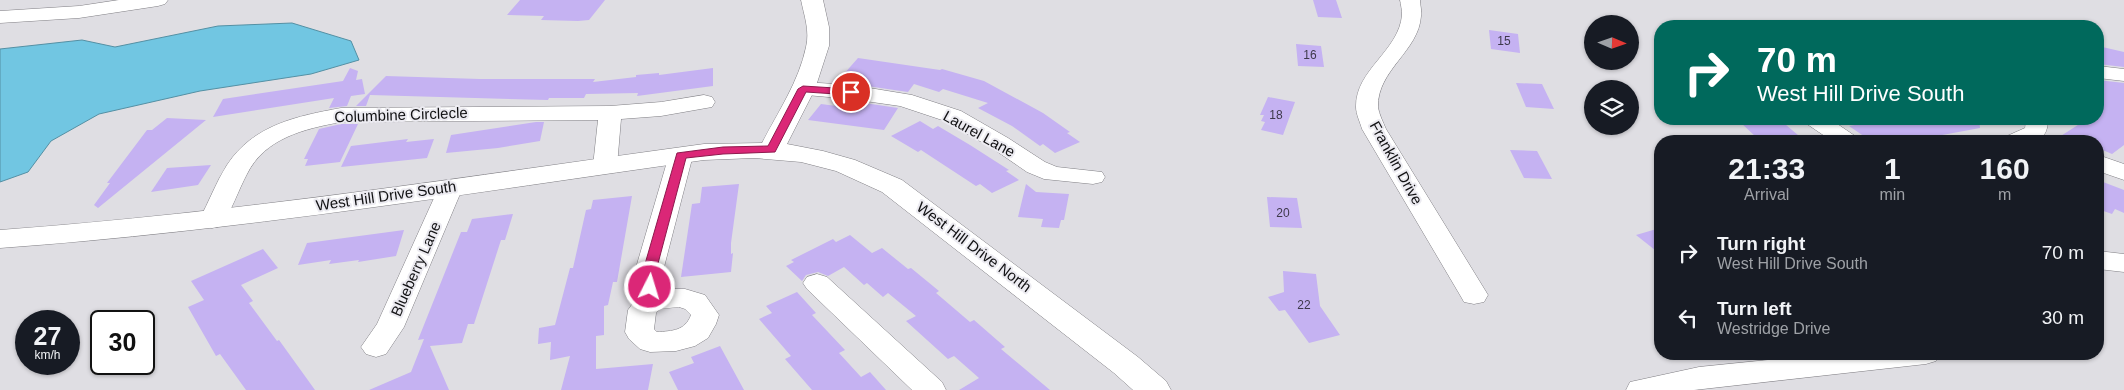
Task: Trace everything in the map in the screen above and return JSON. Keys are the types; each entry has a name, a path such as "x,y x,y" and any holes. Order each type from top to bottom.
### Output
{"street":[{"path":"0,16 79,12 158,0"},
{"path":"771,150 803,89 818,46 818,27 812,0"},
{"name":"Franklin Drive","path":"1410,0 1412,7 1409,30 1371,86 1367,107 1374,129 1474,295"},
{"path":"2104,73 2124,75"},
{"name":"Laurel Lane","path":"803,89 851,92 904,100 953,116 1000,143 1036,167 1053,174 1094,177"},
{"name":"Columbine Circlecle","path":"212,220 244,159 254,148 284,130 317,119 372,113 610,113 661,109 704,102"},
{"path":"605,166 610,113"},
{"path":"1824,125 1838,135"},
{"name":"West Hill Drive South","path":"0,239 112,231 212,220 723,150 771,150"},
{"name":"West Hill Drive North","path":"771,150 837,161 864,171 892,186 1126,365 1154,390"},
{"path":"650,302 650,271 681,155"},
{"path":"2104,165 2124,173"},
{"name":"Blueberry Lane","path":"376,347 390,327 451,187"},
{"path":"2104,261 2124,263"},
{"path":"817,283 931,390"},
{"path":"1641,390 1699,378 1869,360"}],"water":[{"path":"292,23 351,41 359,60 311,74 200,91 99,114 51,141 28,172 0,182 0,49 82,40 115,47 218,26"}],"building":[{"path":"520,0 605,0 589,20 578,21 541,20 544,16 507,15"},
{"path":"1313,0 1336,0 1342,18 1318,17"},
{"path":"1489,30 1518,34 1520,53 1491,49"},
{"path":"1296,44 1321,46 1324,67 1298,66"},
{"path":"2104,47 2124,52 2124,67 2104,65"},
{"path":"858,58 942,69 984,81 1043,113 1070,132 1067,133 1080,142 1055,153 1043,144 1040,146 1012,126 978,108 988,103 943,89 939,92 914,84 908,92 860,85 865,79 843,75"},
{"path":"350,68 358,71 356,80 362,79 365,94 351,96 347,106 329,108 334,98 213,117 223,99 343,81"},
{"path":"713,68 713,86 637,96 638,93 586,94 584,98 549,98 548,100 370,95 366,106 356,106 386,76 480,79 595,79 593,82 636,77 636,75 659,73 659,75"},
{"path":"2104,81 2124,83 2124,145 2112,154 2104,151 2104,135 2062,135 2078,125 2104,125"},
{"path":"1516,83 1542,84 1554,109 1526,107"},
{"path":"1268,97 1295,102 1283,135 1261,130 1265,122 1261,121 1264,115 1260,115"},
{"path":"848,101 898,108 884,130 808,120 821,104 844,107"},
{"path":"167,118 206,120 98,208 94,205 110,183 107,183 147,130 152,130"},
{"path":"920,121 933,129 938,126 970,145 1009,170 1006,171 1019,180 992,193 980,184 976,186 921,150 918,152 891,136"},
{"path":"544,122 540,141 498,148 446,153 451,135"},
{"path":"341,124 358,124 340,162 305,166 308,159 304,159 319,129"},
{"path":"1743,125 1786,125 1798,135 1754,135"},
{"path":"1980,125 1980,128 1942,135 1862,135 1849,126"},
{"path":"408,139 406,142 434,139 427,158 341,167 351,146"},
{"path":"1510,150 1537,151 1552,179 1524,178"},
{"path":"211,165 198,185 151,192 167,168"},
{"path":"2104,182 2124,190 2124,213 2115,209 2112,214 2104,211"},
{"path":"739,184 731,243 731,254 733,253 731,272 681,277 692,204 700,203 702,187"},
{"path":"1026,184 1036,192 1069,194 1064,220 1061,220 1059,228 1041,227 1043,219 1018,217"},
{"path":"632,196 617,282 613,282 608,305 604,306 604,335 596,336 596,369 653,364 648,390 561,390 570,356 550,360 551,342 538,344 539,328 555,325 570,268 573,268 586,210 591,209 593,200"},
{"path":"1267,197 1297,198 1302,228 1270,227"},
{"path":"513,214 505,240 501,240 474,324 468,324 462,343 430,346 449,390 369,390 411,372 424,339 418,340 461,232 467,232 472,219"},
{"path":"404,230 396,256 358,262 359,260 329,264 331,260 298,265 307,243"},
{"path":"1654,230 1654,249 1636,235"},
{"path":"850,235 872,253 882,248 908,269 911,268 939,291 936,293 970,322 974,320 1005,347 1001,349 1050,390 959,390 979,378 954,356 948,359 906,321 916,316 888,293 883,297 867,283 864,285 844,267 828,276 818,272 806,275 802,281 786,266 794,262 791,260 833,239 836,242"},
{"path":"263,249 278,268 241,285 253,301 249,303 277,341 279,340 315,390 246,390 220,354 216,356 188,307 204,300 191,281"},
{"path":"1283,271 1316,274 1320,306 1340,335 1309,343 1285,310 1279,311 1268,297 1284,292"},
{"path":"797,292 816,313 812,315 845,350 839,353 861,377 870,372 886,390 812,390 785,359 791,356 759,319 772,313 766,306"},
{"path":"720,346 744,390 678,390 669,372 694,363 691,357"}],"route":[{"path":"650,287 650,271 681,155 723,150 771,150 803,89 851,92"}]}
